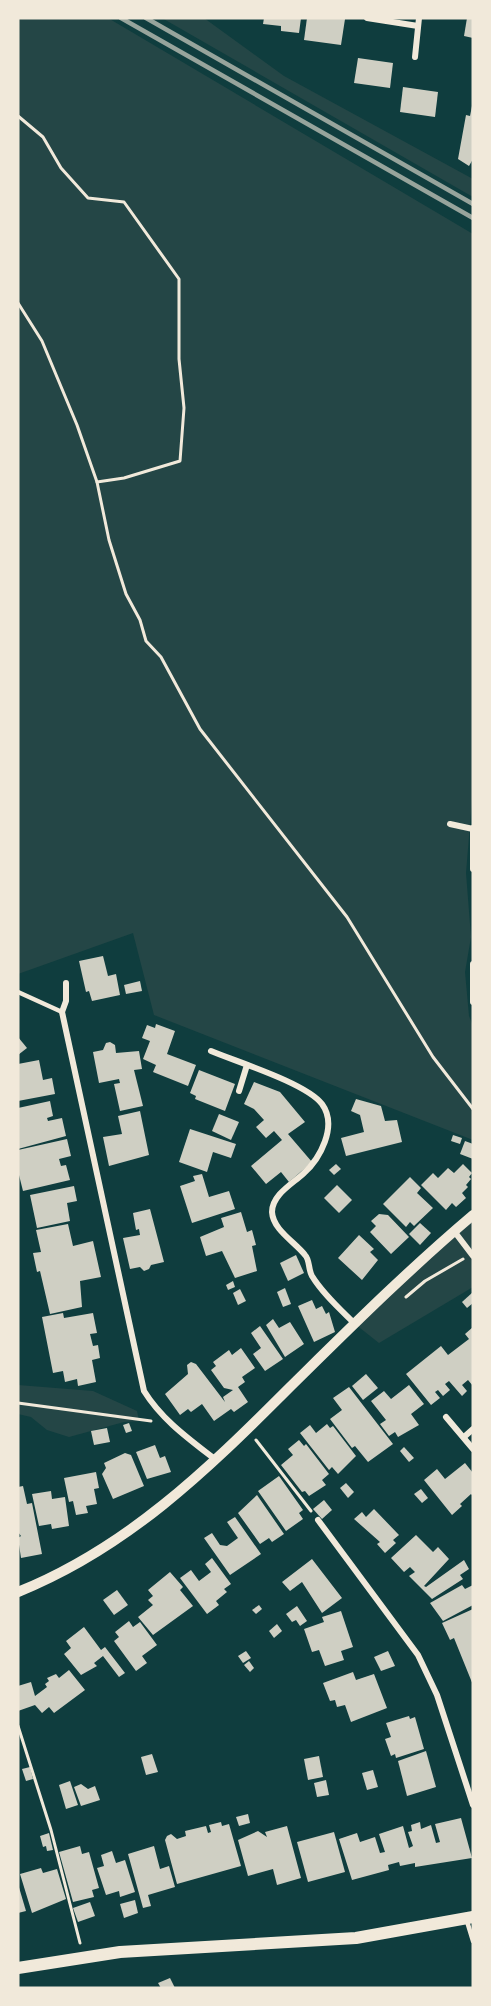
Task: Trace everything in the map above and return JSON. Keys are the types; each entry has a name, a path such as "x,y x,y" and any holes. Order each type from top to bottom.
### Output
{"main road":[{"path":"18,1968 84,1956 356,1938 470,1918"}],"street":[{"path":"366,18 418,26"},
{"path":"415,57 419,18"},
{"path":"450,824 473,829 473,868"},
{"path":"473,964 473,1002"},
{"path":"66,983 66,1001 62,1012 144,1391 156,1410 171,1425 216,1460"},
{"path":"211,1051 304,1089 323,1105 328,1125 321,1150 305,1172 277,1197 273,1205 273,1217 287,1237 307,1256 310,1273 320,1289 355,1324"},
{"path":"240,1091 247,1065"},
{"path":"18,1592 90,1556 180,1494 355,1324 473,1215"},
{"path":"454,1231 472,1255"},
{"path":"446,1417 473,1449"},
{"path":"464,1437 473,1429"},
{"path":"318,1520 418,1655 437,1695 473,1805"}],"lane":[{"path":"18,992 62,1012"},
{"path":"470,1918 473,1941"}],"path":[{"path":"18,116 43,137 61,168 88,198 124,202 179,279 179,359 184,408 180,461 124,478 97,482"},
{"path":"18,303 42,341 97,482 109,540 126,594 140,620 146,641 161,657 200,729 347,917 434,1057 473,1109"},
{"path":"400,1302 425,1281 472,1255"},
{"path":"18,1404 171,1425"},
{"path":"248,1429 318,1520"},
{"path":"18,1726 51,1830 84,1956"}],"shaded area":[{"path":"18,18 108,18 473,234 473,788 466,873 471,937 465,972 469,1016 473,1026 473,1140 154,1015 133,933 18,974"},
{"path":"162,18 204,18 284,76 473,179 473,197"},
{"path":"473,1215 473,1287 379,1343 355,1324"},
{"path":"18,1385 93,1391 137,1411 139,1421 124,1422 69,1437 47,1430 31,1417 18,1414"}],"building":[{"path":"264,18 301,18 299,33 281,31 281,26 263,24"},
{"path":"307,18 345,19 341,45 304,40"},
{"path":"467,18 473,18 473,38 464,36"},
{"path":"358,58 393,63 390,88 354,83"},
{"path":"403,87 438,92 435,117 400,112"},
{"path":"472,106 473,159 469,166 458,159 466,115 470,116"},
{"path":"103,956 108,976 116,974 120,995 92,1001 89,991 86,992 79,961"},
{"path":"140,981 142,991 126,994 124,985"},
{"path":"156,1024 175,1031 167,1054 196,1065 188,1086 153,1072 156,1065 143,1059 150,1041 142,1038 147,1025 155,1028"},
{"path":"18,1037 27,1048 18,1055"},
{"path":"110,1042 115,1045 116,1053 139,1051 142,1069 134,1070 143,1106 120,1111 114,1084 120,1083 119,1079 99,1083 93,1052 103,1050 106,1043"},
{"path":"39,1060 43,1080 52,1078 55,1094 18,1101 18,1064"},
{"path":"199,1070 235,1084 225,1111 195,1099 196,1096 190,1093"},
{"path":"254,1082 280,1092 305,1122 288,1134 312,1162 289,1182 281,1172 266,1184 251,1166 282,1140 274,1131 266,1138 256,1127 264,1120 254,1109 244,1104"},
{"path":"356,1099 381,1106 385,1121 397,1120 402,1142 346,1156 341,1138 364,1132 360,1115 351,1111"},
{"path":"50,1101 53,1116 47,1118 48,1121 62,1118 66,1136 18,1149 18,1108"},
{"path":"140,1111 149,1155 109,1166 103,1137 122,1134 118,1116"},
{"path":"219,1114 239,1122 231,1140 212,1131"},
{"path":"190,1129 236,1144 231,1158 213,1152 207,1172 179,1162"},
{"path":"453,1135 462,1138 460,1144 451,1141"},
{"path":"67,1139 71,1156 59,1159 61,1166 66,1165 70,1180 23,1191 18,1171 18,1150"},
{"path":"465,1141 473,1144 473,1159 460,1154"},
{"path":"336,1164 341,1169 334,1175 329,1170"},
{"path":"463,1164 472,1173 466,1185 468,1187 462,1193 466,1198 456,1207 452,1203 446,1210 421,1185 433,1173 438,1178 448,1168 454,1173"},
{"path":"202,1174 209,1197 229,1191 235,1209 192,1223 180,1186 195,1181 193,1176"},
{"path":"410,1177 421,1188 417,1193 433,1208 414,1226 410,1222 406,1227 383,1204"},
{"path":"337,1185 352,1200 339,1213 324,1198"},
{"path":"74,1186 77,1201 67,1203 70,1221 37,1228 30,1195"},
{"path":"150,1209 164,1262 151,1265 144,1271 140,1267 130,1269 123,1238 140,1235 139,1229 136,1230 133,1213"},
{"path":"241,1212 247,1232 252,1230 256,1245 252,1246 257,1271 235,1278 222,1251 206,1256 200,1237 224,1227 221,1218"},
{"path":"379,1214 388,1215 409,1237 391,1254 370,1232 376,1226 371,1221"},
{"path":"420,1223 431,1233 420,1245 409,1234"},
{"path":"68,1224 73,1246 93,1241 101,1277 80,1281 82,1307 50,1314 40,1271 37,1272 33,1253 41,1252 36,1230"},
{"path":"359,1235 374,1249 370,1252 378,1260 362,1280 338,1258"},
{"path":"296,1255 304,1273 288,1281 280,1263"},
{"path":"233,1281 235,1287 228,1290 226,1285"},
{"path":"285,1288 291,1304 283,1307 277,1292"},
{"path":"240,1289 246,1301 238,1305 233,1293"},
{"path":"473,1292 473,1303 467,1308 462,1302"},
{"path":"312,1300 316,1309 322,1306 326,1314 329,1312 335,1332 314,1342 298,1306"},
{"path":"63,1313 64,1318 93,1313 97,1333 90,1334 93,1346 98,1345 100,1358 92,1360 96,1382 78,1386 77,1379 65,1382 63,1371 53,1373 42,1317"},
{"path":"273,1319 279,1328 290,1322 304,1344 285,1357 266,1325"},
{"path":"260,1326 283,1359 265,1371 253,1354 261,1348 251,1333"},
{"path":"473,1327 473,1386 468,1380 462,1385 467,1391 462,1396 449,1381 445,1384 450,1390 443,1396 438,1390 435,1392 440,1398 431,1405 406,1374 441,1346 448,1355 469,1339 465,1334"},
{"path":"241,1348 255,1368 242,1377 245,1382 238,1387 248,1402 234,1412 231,1409 214,1421 202,1404 191,1412 188,1409 180,1415 165,1394 188,1374 187,1365 191,1362 196,1364 225,1402 223,1397 233,1390 224,1388 211,1370 216,1366 213,1362 229,1350 232,1355"},
{"path":"366,1374 378,1388 363,1400 352,1386"},
{"path":"409,1385 424,1404 411,1414 419,1425 398,1437 395,1432 389,1436 380,1424 386,1420 371,1401 384,1391 391,1399"},
{"path":"349,1387 393,1444 368,1462 355,1446 352,1448 330,1419 342,1410 333,1398"},
{"path":"129,1423 132,1431 126,1433 123,1425"},
{"path":"327,1424 330,1428 333,1426 356,1456 338,1474 332,1467 329,1470 300,1433 310,1425 316,1433"},
{"path":"107,1428 110,1442 94,1445 91,1431"},
{"path":"299,1440 304,1446 306,1444 329,1474 322,1480 326,1485 309,1496 305,1491 302,1492 281,1465 293,1455 288,1449"},
{"path":"155,1445 160,1458 165,1456 171,1472 147,1479 136,1452"},
{"path":"404,1447 414,1458 409,1462 400,1451"},
{"path":"125,1453 131,1455 144,1486 113,1499 102,1474 106,1468 104,1463"},
{"path":"465,1463 473,1473 473,1496 471,1494 452,1515 424,1480 437,1469 445,1479"},
{"path":"96,1472 99,1488 94,1489 97,1504 86,1506 88,1513 76,1515 73,1501 69,1502 64,1478"},
{"path":"279,1476 303,1510 299,1513 303,1519 286,1531 258,1491"},
{"path":"346,1483 354,1492 348,1498 340,1488"},
{"path":"23,1486 27,1504 32,1503 42,1554 21,1558 18,1538 21,1536 18,1532 18,1487"},
{"path":"421,1489 428,1498 422,1503 414,1494"},
{"path":"51,1491 52,1499 65,1497 69,1526 52,1529 51,1524 39,1526 32,1494"},
{"path":"257,1495 284,1534 272,1542 269,1538 260,1544 238,1513"},
{"path":"324,1500 332,1510 322,1519 313,1509"},
{"path":"374,1509 399,1535 393,1540 396,1543 385,1553 377,1544 380,1542 354,1519 362,1512 366,1517"},
{"path":"235,1517 261,1554 230,1575 204,1538 212,1533 220,1545 227,1546 238,1538 227,1522"},
{"path":"416,1535 433,1552 438,1547 449,1559 424,1586 426,1587 464,1560 469,1569 460,1575 463,1579 432,1599 409,1576 415,1572 410,1567 404,1572 391,1558"},
{"path":"212,1558 231,1584 224,1589 227,1592 216,1601 219,1605 207,1614 180,1578 191,1570 199,1581 211,1572 205,1564"},
{"path":"312,1559 342,1598 322,1613 302,1582 290,1591 282,1582"},
{"path":"170,1572 183,1587 180,1590 193,1606 153,1635 138,1617 153,1605 148,1600 153,1596 148,1590"},
{"path":"462,1585 465,1589 473,1585 473,1605 443,1621 430,1603"},
{"path":"117,1590 128,1605 114,1615 103,1600"},
{"path":"259,1605 262,1609 256,1614 252,1610"},
{"path":"297,1606 307,1621 300,1626 296,1620 292,1622 286,1614"},
{"path":"473,1609 473,1685 454,1638 450,1640 442,1623"},
{"path":"341,1611 353,1647 341,1651 344,1660 325,1666 319,1650 312,1652 304,1629 324,1622 322,1617"},
{"path":"129,1621 133,1627 140,1622 157,1645 142,1656 147,1663 136,1671 114,1641 119,1637 115,1632"},
{"path":"277,1624 282,1631 274,1638 269,1631"},
{"path":"84,1627 101,1650 105,1647 125,1673 119,1677 103,1656 94,1663 97,1666 81,1675 64,1654 71,1648 66,1641"},
{"path":"246,1651 251,1658 243,1663 238,1656"},
{"path":"388,1651 395,1666 381,1671 374,1657"},
{"path":"249,1661 254,1668 250,1672 244,1665"},
{"path":"69,1670 85,1690 54,1713 49,1707 42,1713 35,1705 18,1711 18,1686 31,1682 35,1696 47,1687 45,1684 49,1681 47,1678 56,1674 59,1678"},
{"path":"353,1672 356,1680 374,1674 387,1708 351,1722 345,1705 337,1707 335,1700 330,1701 323,1683"},
{"path":"409,1716 410,1719 415,1717 424,1749 396,1758 395,1754 391,1756 385,1739 391,1737 386,1723"},
{"path":"426,1751 436,1787 407,1796 398,1761"},
{"path":"152,1754 158,1772 146,1775 141,1757"},
{"path":"319,1756 323,1777 308,1780 304,1759"},
{"path":"30,1767 33,1779 26,1781 22,1769"},
{"path":"373,1770 378,1787 367,1790 362,1773"},
{"path":"326,1780 329,1795 317,1797 314,1783"},
{"path":"70,1781 78,1805 66,1809 59,1785"},
{"path":"81,1784 88,1789 95,1786 100,1800 81,1806 74,1787"},
{"path":"248,1814 250,1823 239,1826 236,1817"},
{"path":"461,1818 472,1858 415,1867 415,1863 400,1866 399,1862 388,1865 389,1870 352,1880 339,1839 357,1833 360,1842 375,1837 380,1853 385,1852 379,1834 403,1826 409,1848 413,1846 408,1832 412,1831 411,1825 420,1822 421,1829 431,1825 436,1843 440,1842 435,1824"},
{"path":"221,1822 222,1826 229,1824 241,1866 177,1884 165,1840 167,1836 171,1834 177,1839 186,1836 185,1831 206,1826 208,1833 211,1832 209,1825"},
{"path":"287,1826 301,1878 277,1885 273,1869 248,1876 238,1840 258,1831 267,1837 265,1832"},
{"path":"334,1832 345,1872 308,1882 297,1842"},
{"path":"49,1833 53,1850 47,1851 46,1846 43,1847 40,1836"},
{"path":"80,1846 82,1854 89,1852 99,1888 92,1890 94,1897 73,1902 59,1852"},
{"path":"154,1846 160,1869 169,1866 175,1887 148,1895 151,1906 143,1908 128,1854"},
{"path":"112,1851 116,1863 125,1860 135,1892 120,1897 119,1891 106,1895 97,1868 104,1866 101,1855"},
{"path":"41,1868 43,1873 57,1869 66,1899 32,1913 20,1874"},
{"path":"18,1884 26,1911 18,1913"},
{"path":"135,1900 138,1913 124,1918 120,1904"},
{"path":"90,1902 95,1916 78,1922 73,1908"},
{"path":"170,1978 175,1988 161,1988 158,1983"}],"railway":[{"path":"121,18 473,218"},
{"path":"146,18 473,204"}]}
